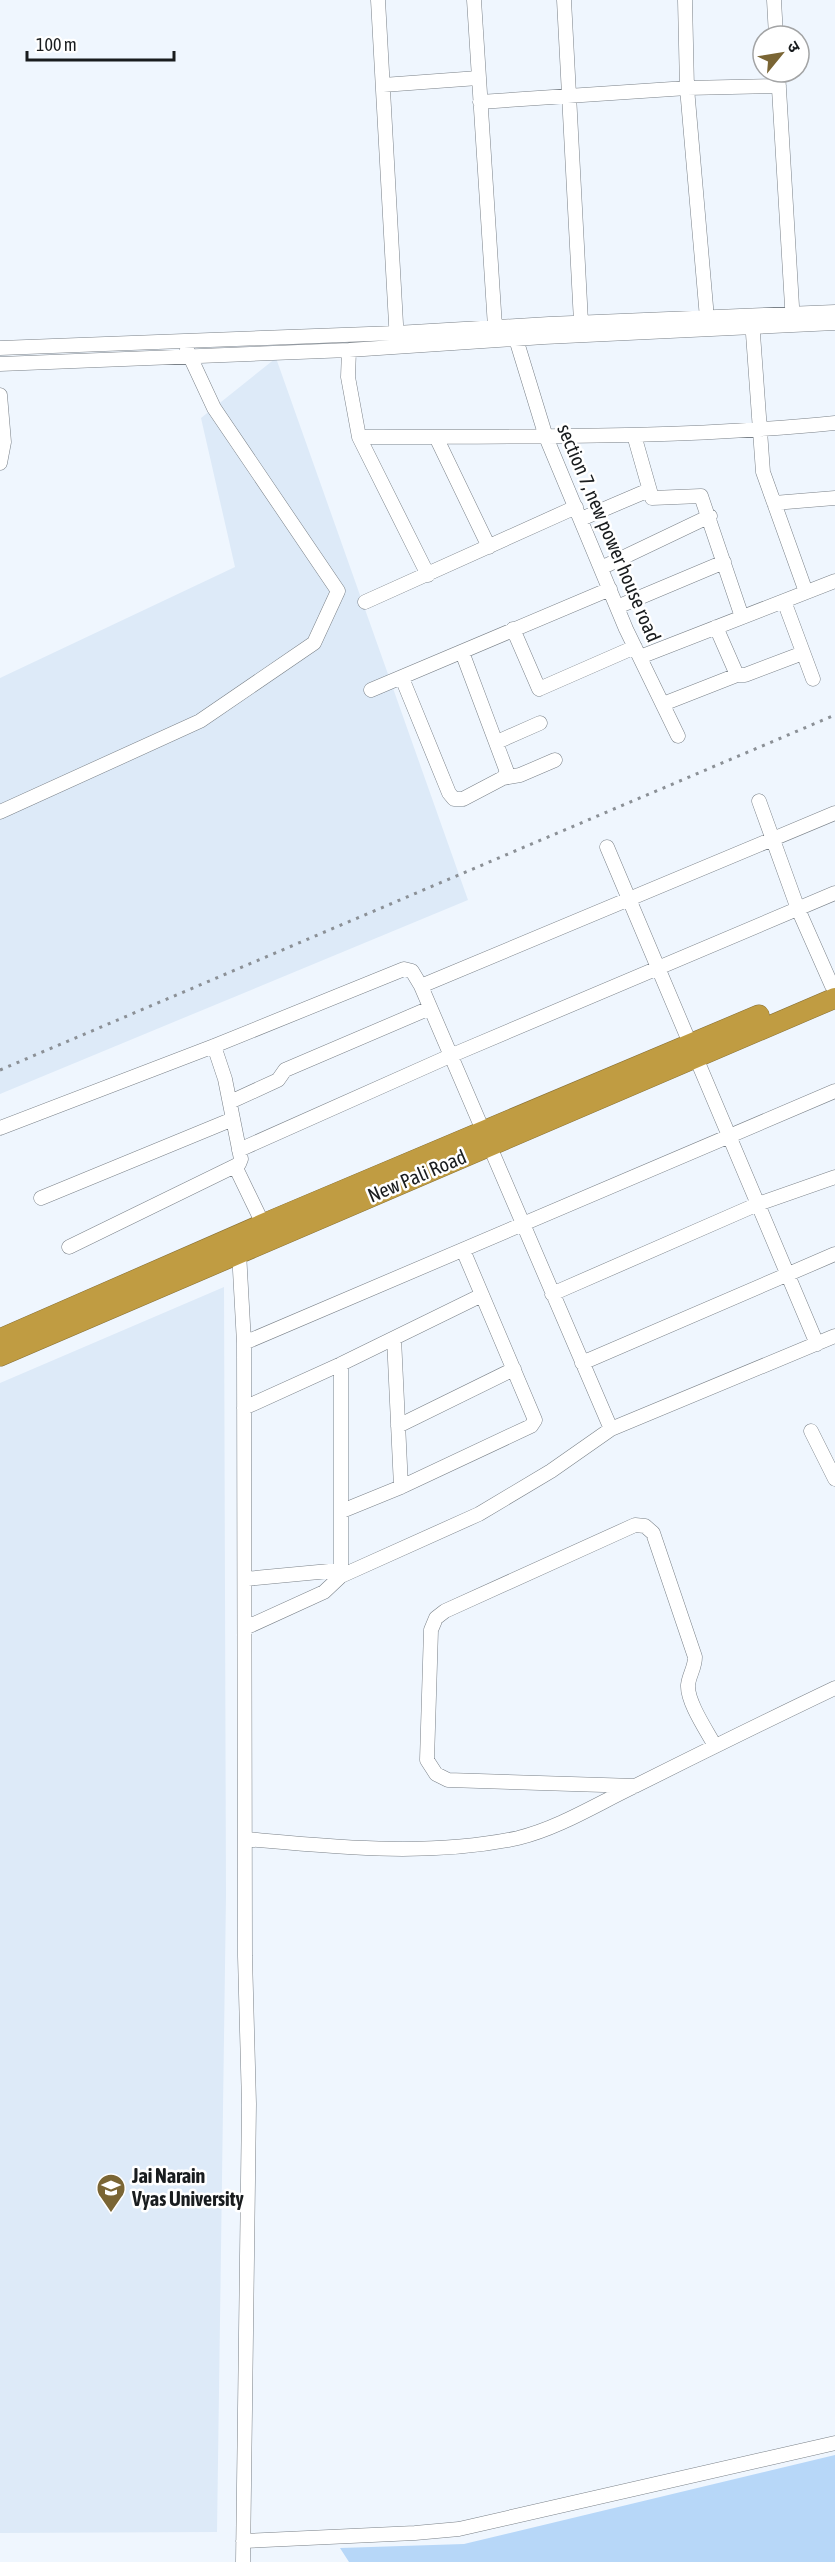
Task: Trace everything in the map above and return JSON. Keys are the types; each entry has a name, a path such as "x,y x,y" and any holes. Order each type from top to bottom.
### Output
{"highway":[{"name":"New Pali Road","path":"0,1356 239,1252 485,1139 834,989"},
{"name":"New Pali Road","path":"0,1339 263,1224 485,1139"}],"street":[{"path":"378,0 396,340"},
{"path":"474,0 495,327"},
{"path":"564,0 581,322"},
{"path":"685,0 687,88 707,318"},
{"path":"774,0 775,24"},
{"path":"383,86 478,78"},
{"path":"480,102 751,82"},
{"path":"779,84 792,320"},
{"path":"792,320 835,312"},
{"path":"0,364 349,350 396,340 495,327 581,322 707,318 752,322"},
{"path":"0,348 183,340 516,339 752,322 792,320 835,323"},
{"path":"752,322 763,472 806,592"},
{"name":"section 7, new power house road","path":"516,339 546,437 617,607 678,736"},
{"path":"0,812 200,721 314,643 338,591 214,408 183,340"},
{"path":"349,350 348,377 358,437 428,575"},
{"path":"0,395 4,442 0,463"},
{"path":"358,437 634,435 760,430 835,423"},
{"path":"634,435 652,498 701,496 710,516 742,617"},
{"path":"436,437 489,547"},
{"path":"365,602 489,547 579,513 649,490"},
{"path":"774,503 835,498"},
{"path":"601,568 710,516"},
{"path":"617,607 724,562"},
{"path":"513,630 534,682 539,688 716,627 835,581"},
{"path":"371,690 610,589"},
{"path":"784,601 813,679"},
{"path":"716,627 737,675"},
{"path":"462,652 507,766 507,772 503,778"},
{"path":"663,704 737,675 745,675 803,653"},
{"path":"402,678 448,793 454,799 463,799 503,778 520,775 555,760"},
{"path":"497,742 540,723"},
{"path":"759,801 771,840 798,909 834,989"},
{"path":"421,986 835,813"},
{"path":"607,847 817,1344"},
{"path":"239,1150 450,1056 835,893"},
{"path":"0,1128 214,1046 404,969 412,971 421,986 611,1429"},
{"path":"230,1102 278,1080 285,1070 430,1008"},
{"path":"69,1247 239,1164 241,1160 230,1102 214,1046"},
{"path":"244,1343 835,1091"},
{"path":"41,1198 232,1119"},
{"path":"235,1166 263,1224"},
{"path":"552,1294 758,1204 835,1177"},
{"path":"342,1511 401,1487 531,1425 535,1420 534,1413 463,1250"},
{"path":"239,1252 244,1343 245,1956 249,2104 243,2562"},
{"path":"582,1362 835,1254"},
{"path":"244,1408 482,1295"},
{"path":"245,1579 341,1573 479,1514 551,1471 611,1429 835,1336"},
{"path":"394,1338 401,1487"},
{"path":"245,1628 324,1592 341,1573 340,1364"},
{"path":"398,1426 514,1369"},
{"path":"811,1431 835,1479"},
{"path":"635,1786 448,1780 436,1774 427,1760 431,1630 436,1618 446,1611 635,1525 645,1527 652,1533 695,1658 695,1666 688,1687 690,1694 700,1719 716,1746"},
{"path":"246,1839 333,1847 398,1848 471,1846 520,1837 544,1829 635,1786 835,1688"},
{"path":"243,2541 459,2529 835,2444"}],"shaded area":[{"path":"276,358 468,900 0,1094 0,678 235,567 201,418"},
{"name":"Jai Narain Vyas University","path":"224,1287 226,1896 217,2532 0,2533 0,1383"},
{"path":"835,2455 835,2562 349,2562 340,2548 464,2544"}],"railway":[{"path":"0,1070 835,715"}],"place":[{"name":"Jai Narain Vyas University","path":"111,2214"}]}
